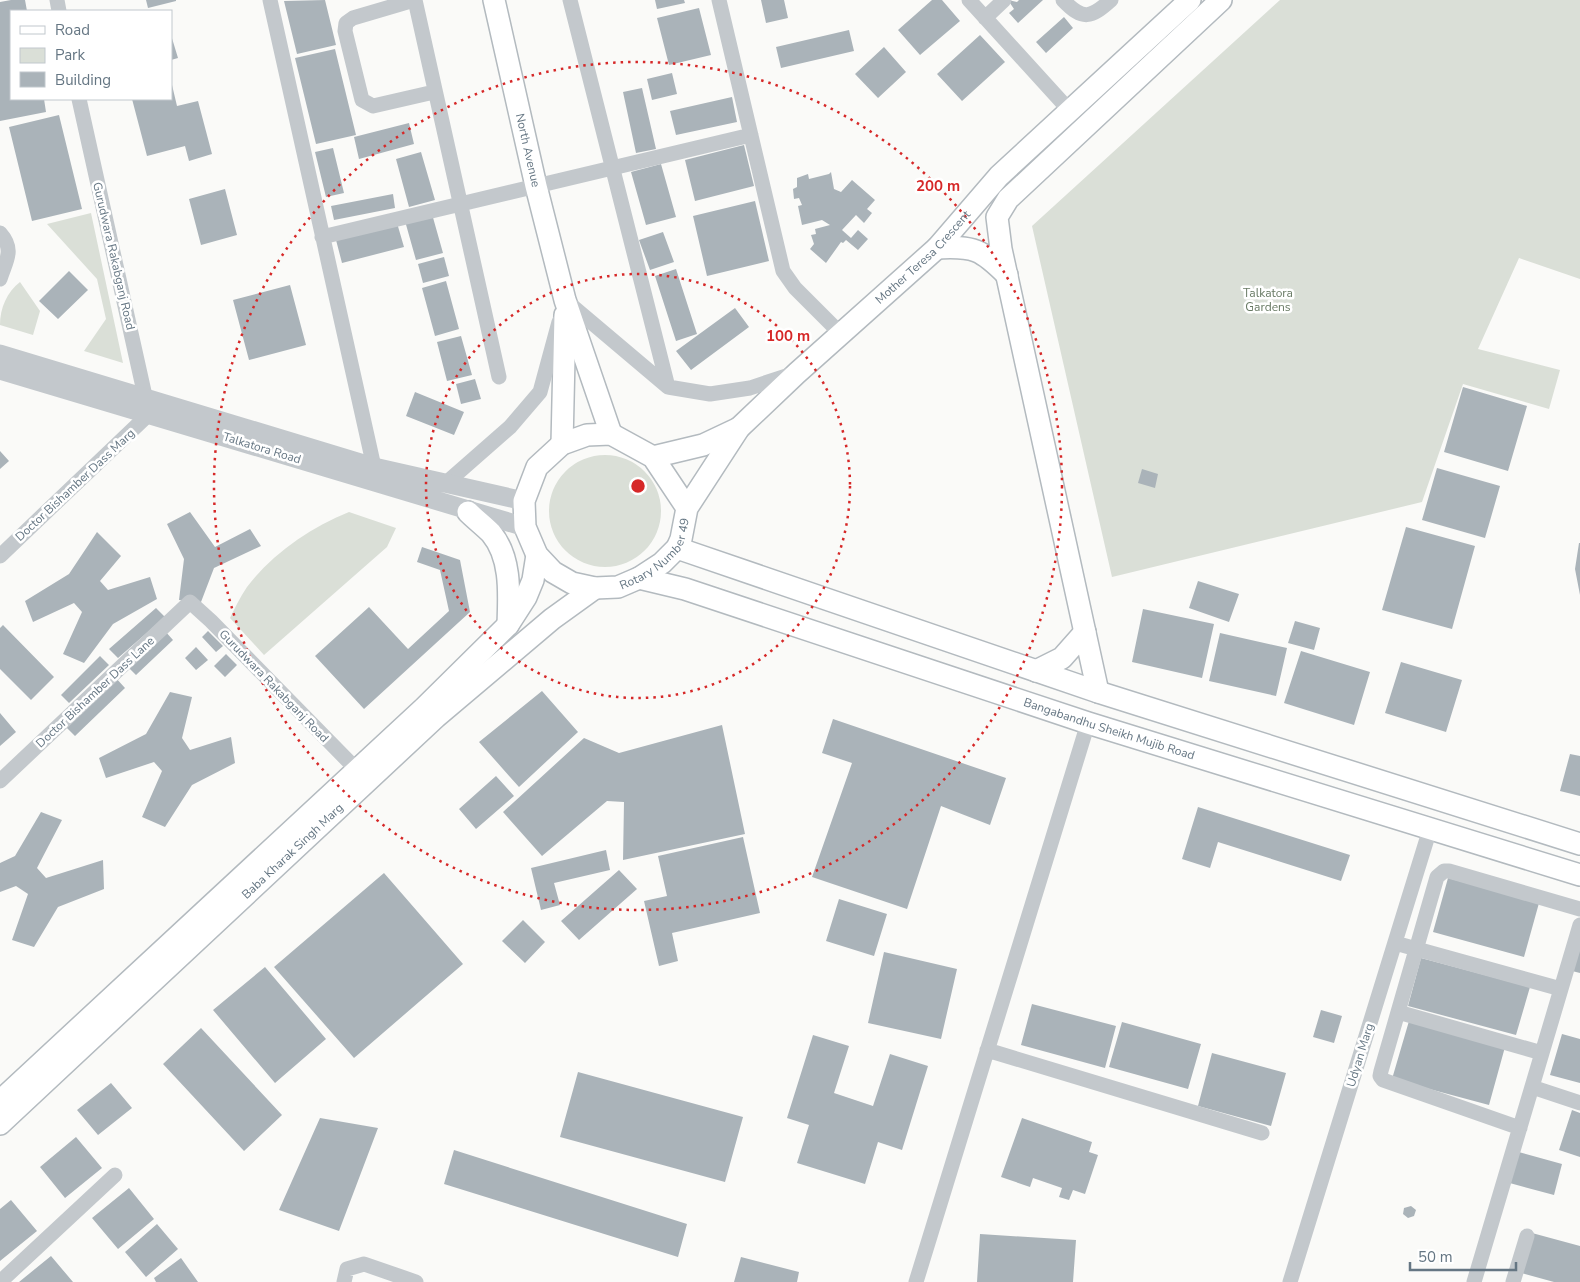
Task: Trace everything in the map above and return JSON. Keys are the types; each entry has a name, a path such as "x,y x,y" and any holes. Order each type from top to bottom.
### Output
{"main road":[{"name":"North Avenue","path":"494,0 536,186 565,300 611,434"},
{"name":"Mother Teresa Crescent","path":"687,508 739,428 797,373 937,248 1000,176 1190,0"},
{"path":"1098,692 1001,249 997,217 1008,199 1221,0"},
{"path":"937,248 962,247 985,253 1007,275"},
{"name":"North Avenue","path":"562,444 565,300"},
{"name":"Mother Teresa Crescent","path":"653,457 703,445 739,428"},
{"name":"Rotary Number 49","path":"611,434 653,457 687,508 676,548 662,564 639,578 618,587 595,588 572,583 553,572 537,555 525,527 524,501 537,467 562,444 587,435 611,434"},
{"path":"468,512 492,534 504,559 508,600 508,625"},
{"path":"676,548 1098,692 1580,844"},
{"name":"Baba Kharak Singh Marg","path":"0,1101 424,708 508,625 526,597 533,580 537,555"},
{"name":"Bangabandhu Sheikh Mujib Road","path":"639,578 685,589 770,615 1088,723 1580,875"},
{"name":"Baba Kharak Singh Marg","path":"0,1124 436,717 552,619 595,588"},
{"path":"1036,671 1062,658 1085,632"}],"street":[{"path":"270,0 374,467"},
{"path":"434,92 372,106 366,104 362,100 345,31 346,23 353,18 415,0 499,377"},
{"path":"570,0 668,387"},
{"path":"719,0 783,271 795,288 840,334"},
{"path":"969,0 1070,111"},
{"path":"986,18 1004,0"},
{"path":"1063,0 1080,14 1087,16 1094,14 1111,0"},
{"name":"Gurudwara Rakabganj Road","path":"79,100 148,406"},
{"path":"322,237 751,135"},
{"path":"0,233 8,241 9,248 0,280"},
{"path":"445,484 510,427 540,392 565,300 668,387 710,394 750,388 797,373"},
{"name":"Talkatora Road","path":"0,354 148,406 468,512 525,527"},
{"name":"Talkatora Road","path":"0,370 148,406 374,467 524,501"},
{"name":"Doctor Bishamber Dass Marg","path":"0,556 148,406"},
{"name":"Gurudwara Rakabganj Road","path":"190,602 357,770"},
{"name":"Doctor Bishamber Dass Lane","path":"0,781 190,602"},
{"path":"916,1282 1088,723"},
{"name":"Udyan Marg","path":"1290,1282 1430,828"},
{"path":"1520,1128 1383,1080 1380,1076 1381,1071 1418,950 1437,877 1444,871 1580,909"},
{"path":"1474,1282 1580,924"},
{"path":"1395,943 1561,990"},
{"path":"1398,1012 1542,1052"},
{"path":"987,1050 1262,1133"},
{"path":"1532,1087 1580,1103"},
{"path":"0,1282 115,1174"},
{"path":"1513,1282 1527,1236"},
{"path":"344,1282 347,1269 364,1264 416,1282"}],"green space":[{"name":"Talkatora Gardens","path":"1280,0 1580,0 1580,279 1519,258 1478,349 1560,370 1549,409 1463,384 1422,502 1112,577 1032,226"},
{"path":"91,213 123,363 84,351 106,319 97,279 47,224"},
{"path":"20,282 40,311 33,335 0,325 5,301"},
{"path":"605,455 616,456 626,460 644,472 656,490 660,500 660,522 656,532 644,550 626,562 616,566 605,567 594,566 584,562 566,550 554,532 550,522 549,511 550,500 554,490 566,472 584,460 594,456"},
{"path":"349,512 396,528 387,547 264,655 230,618 242,595 257,575 280,553 306,534"}],"building":[{"path":"25,0 27,10 10,10 10,100 44,100 46,112 0,121 0,2"},
{"path":"146,0 176,0 176,1 148,8"},
{"path":"325,0 336,45 297,54 284,1"},
{"path":"655,0 684,0 685,3 657,9"},
{"path":"761,0 784,0 788,18 766,23"},
{"path":"932,0 942,0 960,21 920,55 898,30"},
{"path":"1008,0 1017,2 1019,0 1043,0 1018,23 1009,13 1014,9"},
{"path":"699,8 711,55 669,65 657,18"},
{"path":"1064,17 1073,28 1046,53 1036,42"},
{"path":"849,30 854,51 781,68 776,47"},
{"path":"980,35 1005,62 962,101 937,74"},
{"path":"172,38 178,58 172,60"},
{"path":"884,47 906,72 878,98 855,74"},
{"path":"335,49 356,135 316,144 295,58"},
{"path":"672,73 677,94 652,100 647,79"},
{"path":"172,85 177,106 198,101 212,154 189,161 185,146 147,156 132,100 172,100"},
{"path":"642,88 656,149 636,153 623,92"},
{"path":"732,97 737,122 676,135 670,111"},
{"path":"59,115 82,209 32,221 9,127"},
{"path":"409,123 414,144 359,159 354,137"},
{"path":"744,145 754,186 695,201 685,160"},
{"path":"333,148 344,193 326,197 315,152"},
{"path":"421,152 435,200 409,207 396,159"},
{"path":"661,164 676,217 646,225 631,172"},
{"path":"831,172 834,189 841,192 852,180 875,200 867,209 872,213 864,223 856,215 842,230 851,238 858,230 868,239 858,250 846,240 843,243 841,242 826,263 810,249 814,244 811,235 816,234 815,229 830,225 822,220 802,225 798,206 802,205 799,198 794,199 793,189 797,187 797,178 808,174 809,179"},
{"path":"225,189 237,235 201,245 189,199"},
{"path":"393,194 395,208 334,220 331,206"},
{"path":"755,201 769,261 707,276 693,216"},
{"path":"432,214 443,253 416,260 405,221"},
{"path":"397,223 404,247 342,263 336,240"},
{"path":"663,232 674,262 650,270 639,240"},
{"path":"444,257 449,276 423,283 418,264"},
{"path":"676,269 697,334 676,341 655,276"},
{"path":"69,271 88,290 58,319 39,301"},
{"path":"446,281 459,329 435,336 422,288"},
{"path":"290,285 306,345 249,360 233,300"},
{"path":"735,308 749,327 691,370 676,351"},
{"path":"461,336 472,375 447,381 437,342"},
{"path":"475,379 481,399 461,404 456,384"},
{"path":"1463,387 1527,406 1508,471 1444,452"},
{"path":"415,392 464,412 454,435 406,416"},
{"path":"0,451 9,461 0,469"},
{"path":"1437,468 1500,486 1485,538 1422,520"},
{"path":"1142,469 1158,474 1155,488 1138,483"},
{"path":"190,512 215,547 250,529 261,546 214,568 201,602 179,600 184,559 167,524"},
{"path":"1406,527 1475,546 1452,629 1382,610"},
{"path":"97,532 121,556 100,581 108,590 150,577 157,599 113,624 84,663 63,654 82,612 74,603 33,622 25,601 69,574"},
{"path":"1580,543 1580,595 1575,569"},
{"path":"422,547 460,560 470,612 364,709 315,656 369,607 408,649 449,611 440,570 417,562"},
{"path":"1198,581 1239,594 1229,622 1189,608"},
{"path":"156,608 165,617 118,658 109,649"},
{"path":"1143,609 1214,624 1202,678 1132,662"},
{"path":"1295,621 1320,628 1314,650 1288,643"},
{"path":"3,625 54,677 31,700 0,669 0,628"},
{"path":"165,631 173,640 136,675 127,666"},
{"path":"208,631 223,646 216,652 202,637"},
{"path":"1220,633 1287,648 1276,696 1209,681"},
{"path":"196,647 208,660 196,670 185,658"},
{"path":"1301,651 1370,672 1354,725 1284,703"},
{"path":"226,654 237,665 225,677 214,666"},
{"path":"100,656 109,665 69,703 61,695"},
{"path":"1401,662 1462,680 1446,732 1385,713"},
{"path":"115,677 125,688 75,736 64,725"},
{"path":"542,691 578,732 519,787 479,742"},
{"path":"170,692 192,697 182,738 190,750 231,737 235,763 192,785 165,827 142,817 162,771 154,762 106,778 99,758 146,734"},
{"path":"0,713 16,732 0,746"},
{"path":"833,719 1006,778 990,825 941,806 907,909 812,877 852,763 822,753"},
{"path":"722,725 745,834 623,860 624,802 607,801 542,856 503,812 584,738 619,753"},
{"path":"1570,754 1580,756 1580,796 1560,791"},
{"path":"496,776 514,796 476,829 459,809"},
{"path":"1198,807 1350,855 1341,881 1218,842 1210,868 1182,859"},
{"path":"41,812 62,820 37,868 46,878 103,860 104,889 58,907 34,947 12,940 28,894 16,886 0,892 0,863 15,856"},
{"path":"743,837 760,913 672,933 678,961 659,966 644,901 667,896 658,856"},
{"path":"606,850 610,870 554,883 560,905 541,910 531,868"},
{"path":"619,870 637,889 579,940 561,921"},
{"path":"384,873 463,964 354,1058 274,967"},
{"path":"1448,878 1539,903 1524,957 1433,932"},
{"path":"839,899 887,914 874,956 826,941"},
{"path":"523,920 545,942 525,963 502,941"},
{"path":"1580,943 1580,973 1572,971"},
{"path":"884,952 957,969 941,1039 868,1023"},
{"path":"1421,958 1530,987 1516,1035 1408,1006"},
{"path":"265,967 326,1039 275,1083 213,1010"},
{"path":"1032,1004 1116,1026 1105,1068 1021,1045"},
{"path":"1321,1010 1342,1016 1334,1043 1313,1037"},
{"path":"1409,1021 1505,1047 1489,1105 1392,1079"},
{"path":"1122,1022 1201,1044 1188,1089 1109,1067"},
{"path":"201,1028 282,1115 244,1151 163,1064"},
{"path":"1562,1034 1580,1039 1580,1083 1550,1075"},
{"path":"813,1035 849,1046 834,1093 873,1106 890,1054 928,1066 902,1150 878,1142 865,1184 797,1163 809,1125 787,1118"},
{"path":"1212,1053 1286,1073 1271,1126 1198,1106"},
{"path":"578,1072 743,1117 725,1182 560,1137"},
{"path":"111,1083 132,1108 98,1135 77,1110"},
{"path":"1572,1110 1580,1113 1580,1157 1559,1150"},
{"path":"320,1118 378,1128 339,1231 279,1210"},
{"path":"1022,1118 1092,1142 1089,1152 1098,1155 1085,1194 1073,1190 1069,1200 1059,1197 1062,1188 1033,1178 1030,1187 1001,1177"},
{"path":"76,1137 102,1168 65,1198 40,1167"},
{"path":"454,1150 687,1224 678,1257 444,1184"},
{"path":"1515,1151 1562,1164 1554,1195 1506,1182"},
{"path":"129,1188 154,1219 118,1249 92,1218"},
{"path":"11,1200 37,1231 0,1261 0,1209"},
{"path":"1411,1206 1416,1210 1414,1216 1408,1218 1403,1214 1404,1208"},
{"path":"157,1224 178,1249 146,1277 125,1252"},
{"path":"1532,1233 1580,1246 1580,1282 1554,1282 1521,1273"},
{"path":"980,1234 1076,1240 1073,1282 977,1282"},
{"path":"51,1256 73,1282 19,1282"},
{"path":"741,1257 799,1272 797,1282 734,1282"},
{"path":"181,1258 198,1282 156,1282 154,1278"}]}
